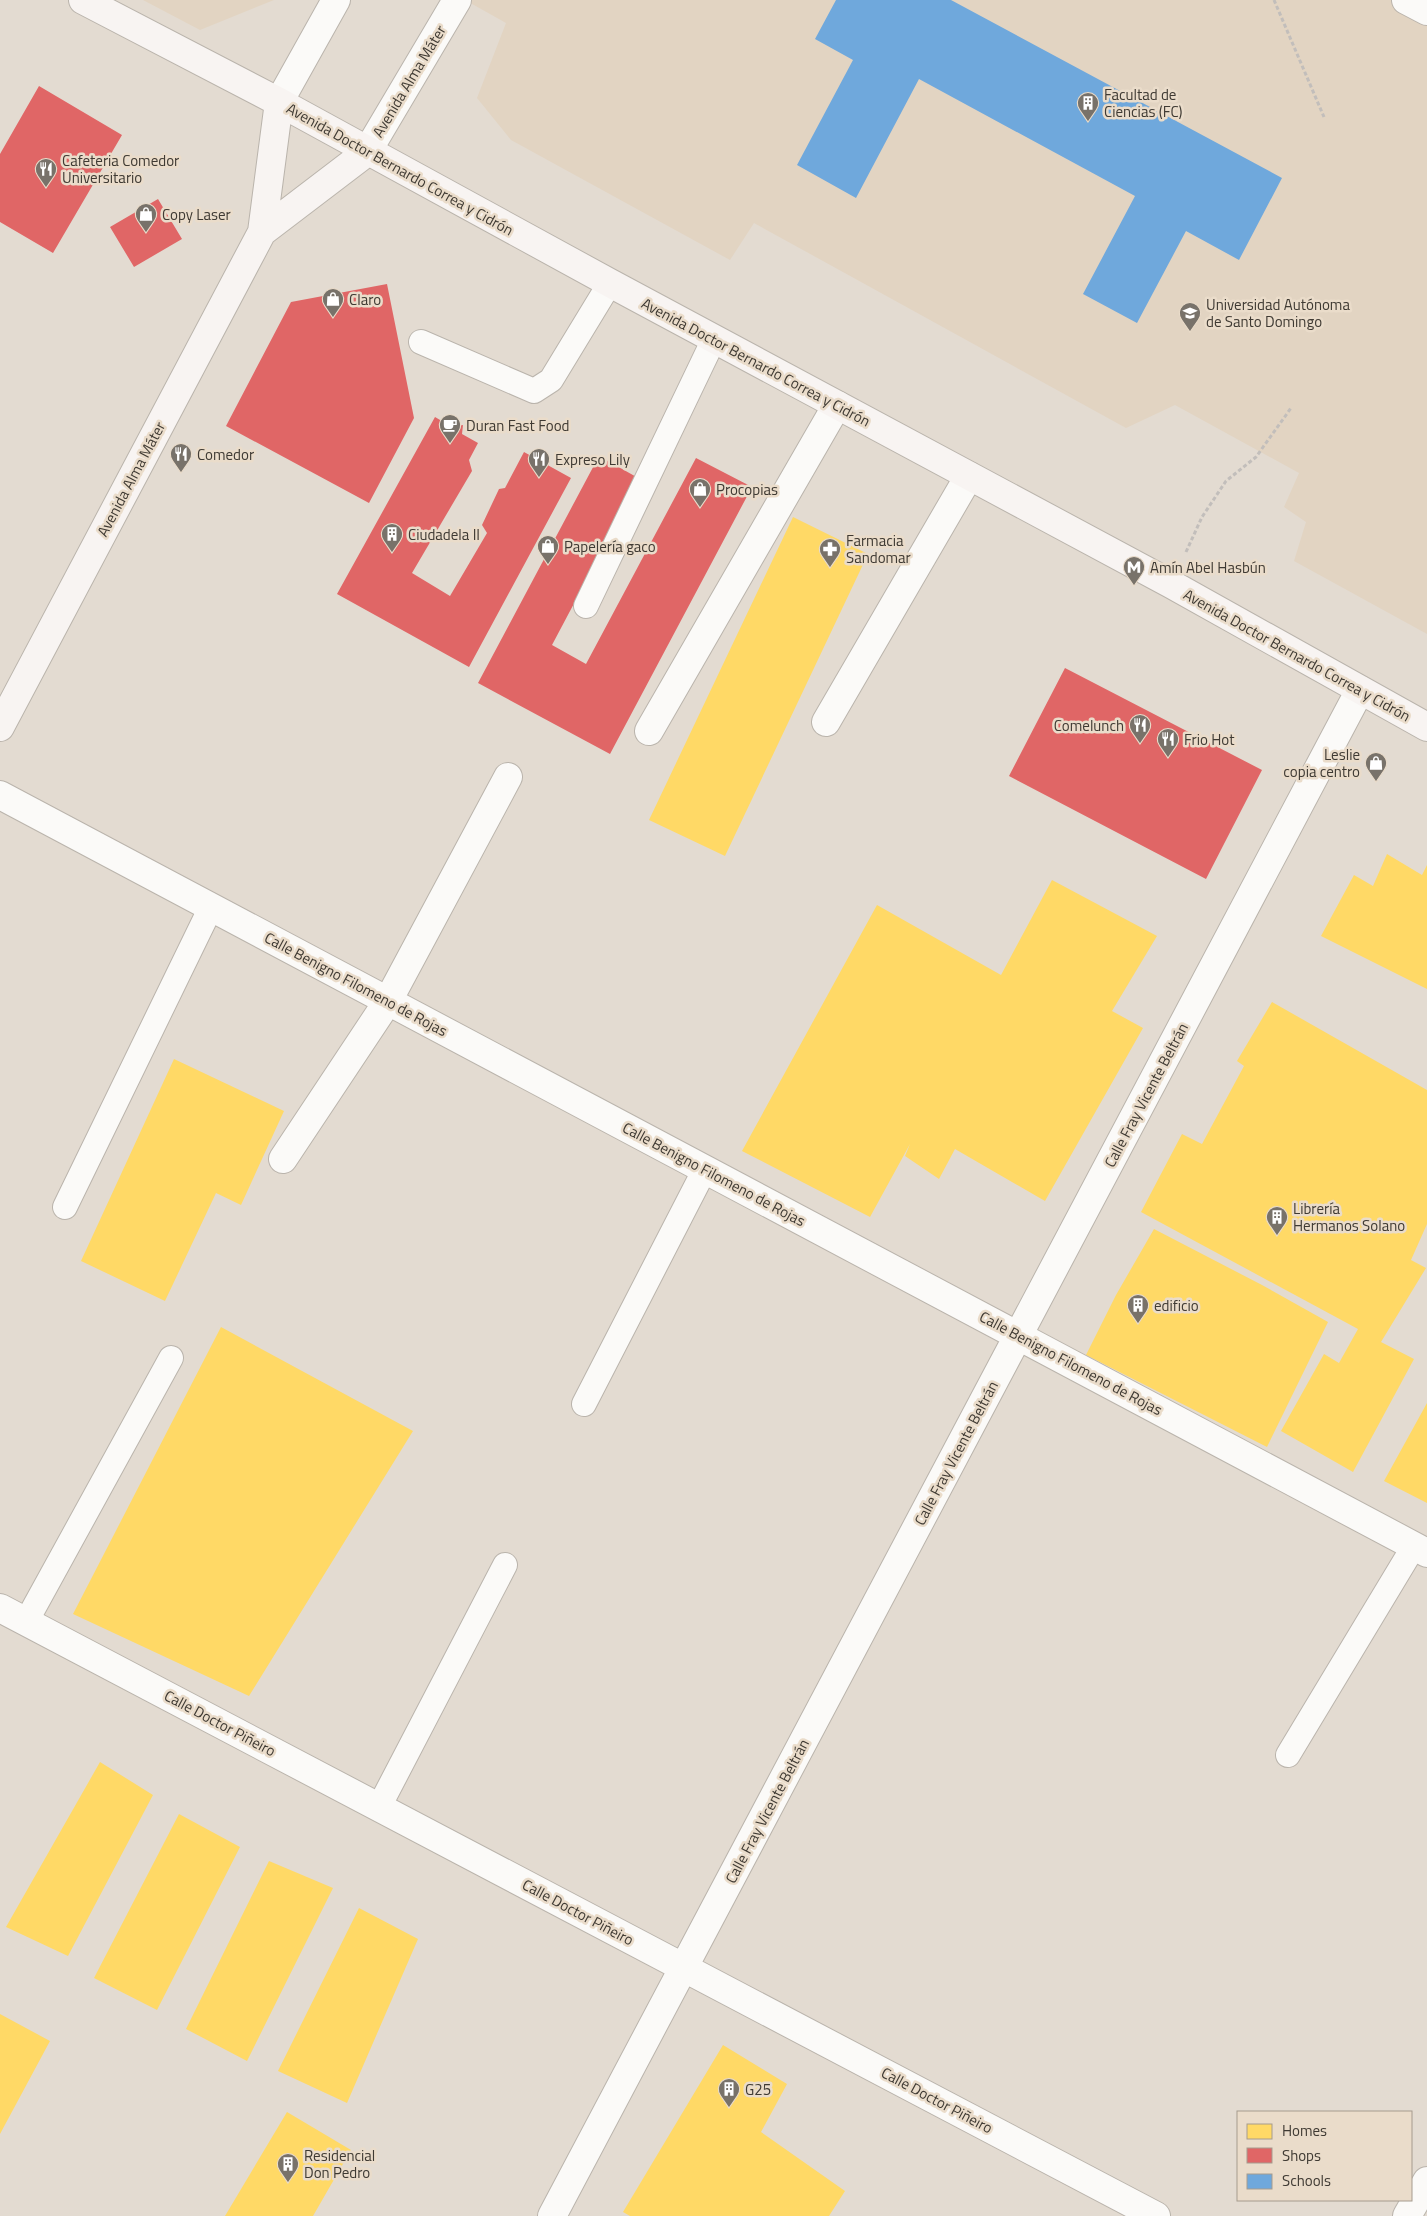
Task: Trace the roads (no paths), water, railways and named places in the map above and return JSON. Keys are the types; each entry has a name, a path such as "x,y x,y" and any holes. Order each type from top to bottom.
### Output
{"main road":[{"name":"Avenida Doctor Bernardo Correa y Cidrón","path":"83,0 279,102 367,152 1170,584 1427,727"},
{"name":"Avenida Alma Máter","path":"0,727 262,232 279,102"},
{"name":"Avenida Alma Máter","path":"262,232 367,152"}],"street":[{"name":"Avenida Alma Máter","path":"279,102 336,0"},
{"name":"Avenida Alma Máter","path":"367,152 457,0"},
{"path":"1406,0 1427,11"},
{"path":"649,730 837,405"},
{"path":"826,722 969,476"},
{"name":"Calle Fray Vicente Beltrán","path":"552,2216 1360,690"},
{"path":"283,1159 388,1001 508,777"},
{"name":"Calle Benigno Filomeno de Rojas","path":"0,795 1421,1549"},
{"name":"Calle Doctor Piñeiro","path":"0,1608 1156,2216"},
{"path":"1407,2216 1427,2181"}],"lane":[{"path":"421,342 534,391 551,380 610,283"},
{"path":"586,606 714,339"},
{"path":"65,1206 211,907"},
{"path":"584,1404 705,1169"},
{"path":"26,1622 171,1358"},
{"path":"1288,1755 1421,1549"},
{"path":"379,1807 506,1565"}],"place":[{"name":"Facultad de Ciencias (FC)","path":"1088,122"},
{"name":"Cafeteria Comedor Universitario","path":"46,188"},
{"name":"Copy Laser","path":"146,233"},
{"name":"Claro","path":"333,318"},
{"name":"Universidad Autónoma de Santo Domingo","path":"1190,332"},
{"name":"Duran Fast Food","path":"450,444"},
{"name":"Comedor","path":"181,473"},
{"name":"Expreso Lily","path":"539,478"},
{"name":"Procopias","path":"700,508"},
{"name":"Ciudadela II","path":"392,553"},
{"name":"Papelería gaco","path":"548,565"},
{"name":"Farmacia Sandomar","path":"830,568"},
{"name":"Amín Abel Hasbún","path":"1134,586"},
{"name":"Comelunch","path":"1140,744"},
{"name":"Frio Hot","path":"1168,758"},
{"name":"Leslie copia centro","path":"1376,782"},
{"name":"Librería Hermanos Solano","path":"1277,1236"},
{"name":"edificio","path":"1138,1324"},
{"name":"G25","path":"729,2108"},
{"name":"Residencial Don Pedro","path":"288,2183"}]}
